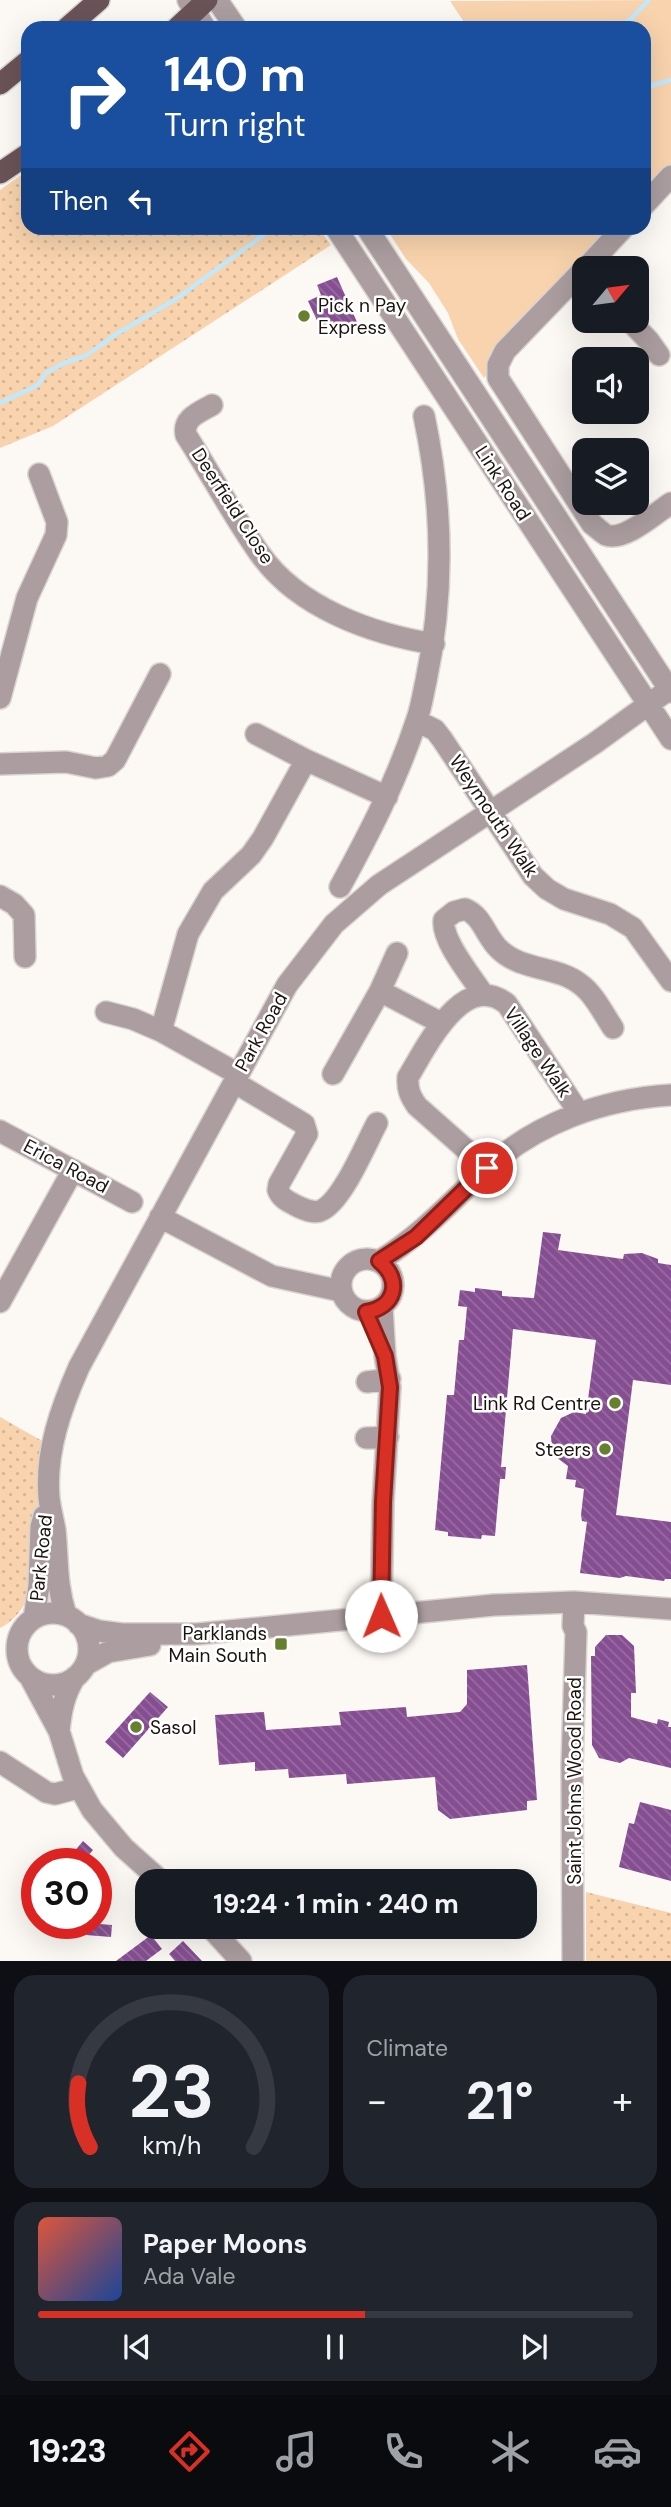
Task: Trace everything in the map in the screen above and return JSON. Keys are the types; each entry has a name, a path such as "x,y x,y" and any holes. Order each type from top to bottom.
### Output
{"main road":[{"path":"75,21 99,0"},
{"path":"0,84 21,67"},
{"path":"0,173 21,159"}],"street":[{"path":"217,0 231,21"},
{"path":"651,197 671,176"},
{"name":"Link Road","path":"341,235 671,739"},
{"name":"Link Road","path":"372,235 670,690"},
{"path":"599,256 617,235"},
{"path":"572,285 505,351 498,365 498,377 592,524 600,531 621,536 670,506"},
{"path":"641,333 659,355"},
{"name":"Deerfield Close","path":"212,405 191,418 185,430 261,556 289,584 320,606 375,631 434,644"},
{"path":"340,887 387,797 417,721 434,644 440,593 440,530 435,467 424,416"},
{"path":"0,698 27,598 56,535 57,522 39,474"},
{"path":"0,774 0,764 66,762 96,768 108,766 115,760 160,674"},
{"name":"Park Road","path":"72,1620 58,1589 55,1530 49,1497 55,1432 65,1398 79,1367 287,985 334,924 379,885 595,743 670,690"},
{"name":"Weymouth Walk","path":"417,721 435,730 533,876 564,899 621,919 642,939 671,981"},
{"path":"256,734 387,797"},
{"path":"162,1031 188,934 194,922 213,891 251,855 306,760"},
{"path":"0,896 14,904 24,915 25,957"},
{"path":"484,994 465,968 444,929 444,920 460,910 470,910 475,914 495,945 508,957 578,982 588,990 612,1028"},
{"path":"333,1074 380,991 397,953"},
{"path":"380,991 441,1023"},
{"name":"Village Walk","path":"487,1168 417,1106 409,1093 408,1077 441,1023 449,1013 465,1002 484,994 499,997 507,1004 579,1113"},
{"path":"106,1012 162,1031 304,1124 307,1133 278,1190 284,1200 309,1211 326,1208 338,1195 377,1123"},
{"name":"Village Walk","path":"385,1268 487,1168 528,1137 579,1113 618,1101 671,1095"},
{"name":"Erica Road","path":"0,1130 132,1202"},
{"path":"0,1302 73,1170"},
{"path":"160,1217 272,1276 295,1281 342,1283"},
{"path":"365,1258 385,1268 393,1292 374,1309 350,1305 342,1283 346,1269 365,1258"},
{"path":"374,1309 390,1379 383,1502 381,1616"},
{"path":"367,1382 390,1379"},
{"path":"366,1438 388,1437"},
{"name":"Park Road","path":"18,1630 39,1586 41,1527 49,1497"},
{"path":"148,1869 108,1831 78,1788 59,1731 17,1667 18,1630 46,1614 72,1620 99,1631 122,1634 197,1634 494,1605 574,1602 671,1609"},
{"name":"Saint Johns Wood Road","path":"573,1961 574,1602"},
{"path":"59,1731 66,1692 80,1671 89,1647 86,1637 72,1620"},
{"path":"17,1667 40,1682 53,1685 68,1682 108,1652 197,1634"},
{"path":"0,1762 46,1792 55,1794 78,1788"},
{"path":"221,1939 241,1961"}],"shaded area":[{"path":"671,0 671,164 651,185 651,21 463,21 450,1"},
{"path":"21,175 21,235 324,235 331,245 53,426 0,448 0,190"},
{"path":"391,235 605,235 587,256 572,256 572,274 484,378 458,339 448,313 429,283 406,259"},
{"path":"0,1417 44,1442 33,1579 22,1608 0,1628"},
{"path":"586,1892 671,1913 671,1961 586,1961"}],"building":[{"path":"337,277 357,322 337,330 333,321 320,327 308,301 321,295 317,285"},
{"name":"Link Rd Centre","path":"543,1232 561,1234 558,1250 623,1259 624,1254 642,1253 658,1259 658,1263 671,1265 671,1385 633,1380 616,1515 671,1522 671,1579 664,1581 580,1573 587,1522 582,1521 581,1515 584,1489 575,1487 576,1480 566,1479 568,1466 556,1457 552,1450 551,1436 561,1418 574,1412 586,1414 596,1340 513,1329 501,1467 506,1467 505,1479 500,1479 495,1536 482,1535 481,1539 448,1536 448,1532 435,1530 447,1395 454,1395 459,1340 464,1340 467,1307 458,1306 460,1290 475,1292 475,1288 502,1291 502,1296 534,1298"},
{"path":"606,1635 622,1635 634,1646 636,1693 631,1693 631,1717 657,1724 658,1719 669,1722 671,1768 629,1758 620,1763 599,1758 592,1745 591,1656 595,1656 595,1647"},
{"path":"527,1665 537,1800 527,1801 527,1810 450,1819 438,1810 435,1777 347,1784 346,1774 289,1778 288,1769 255,1771 255,1762 219,1765 215,1715 264,1712 266,1730 341,1725 339,1712 406,1707 407,1717 460,1712 467,1704 467,1670"},
{"path":"150,1692 168,1707 123,1758 105,1742"},
{"path":"640,1802 671,1810 671,1881 619,1867 629,1823 634,1824"},
{"path":"83,1841 91,1848 77,1848"},
{"path":"146,1939 154,1939 162,1949 146,1961 116,1961"},
{"path":"183,1941 202,1961 175,1961 169,1954"}],"waterway":[{"path":"629,21 649,0"},
{"path":"651,86 671,80"},
{"path":"0,403 38,385 46,373 85,356 176,299 263,235"}],"place":[{"name":"Pick n Pay Express","path":"304,316"},
{"name":"Link Rd Centre","path":"615,1403"},
{"name":"Steers","path":"605,1449"},
{"name":"Parklands Main South","path":"281,1644"},
{"name":"Sasol","path":"136,1727"}],"route":[{"path":"381,1616 383,1502 390,1387 385,1356 366,1312 382,1307 393,1292 391,1274 379,1261 416,1237 487,1168"}]}
